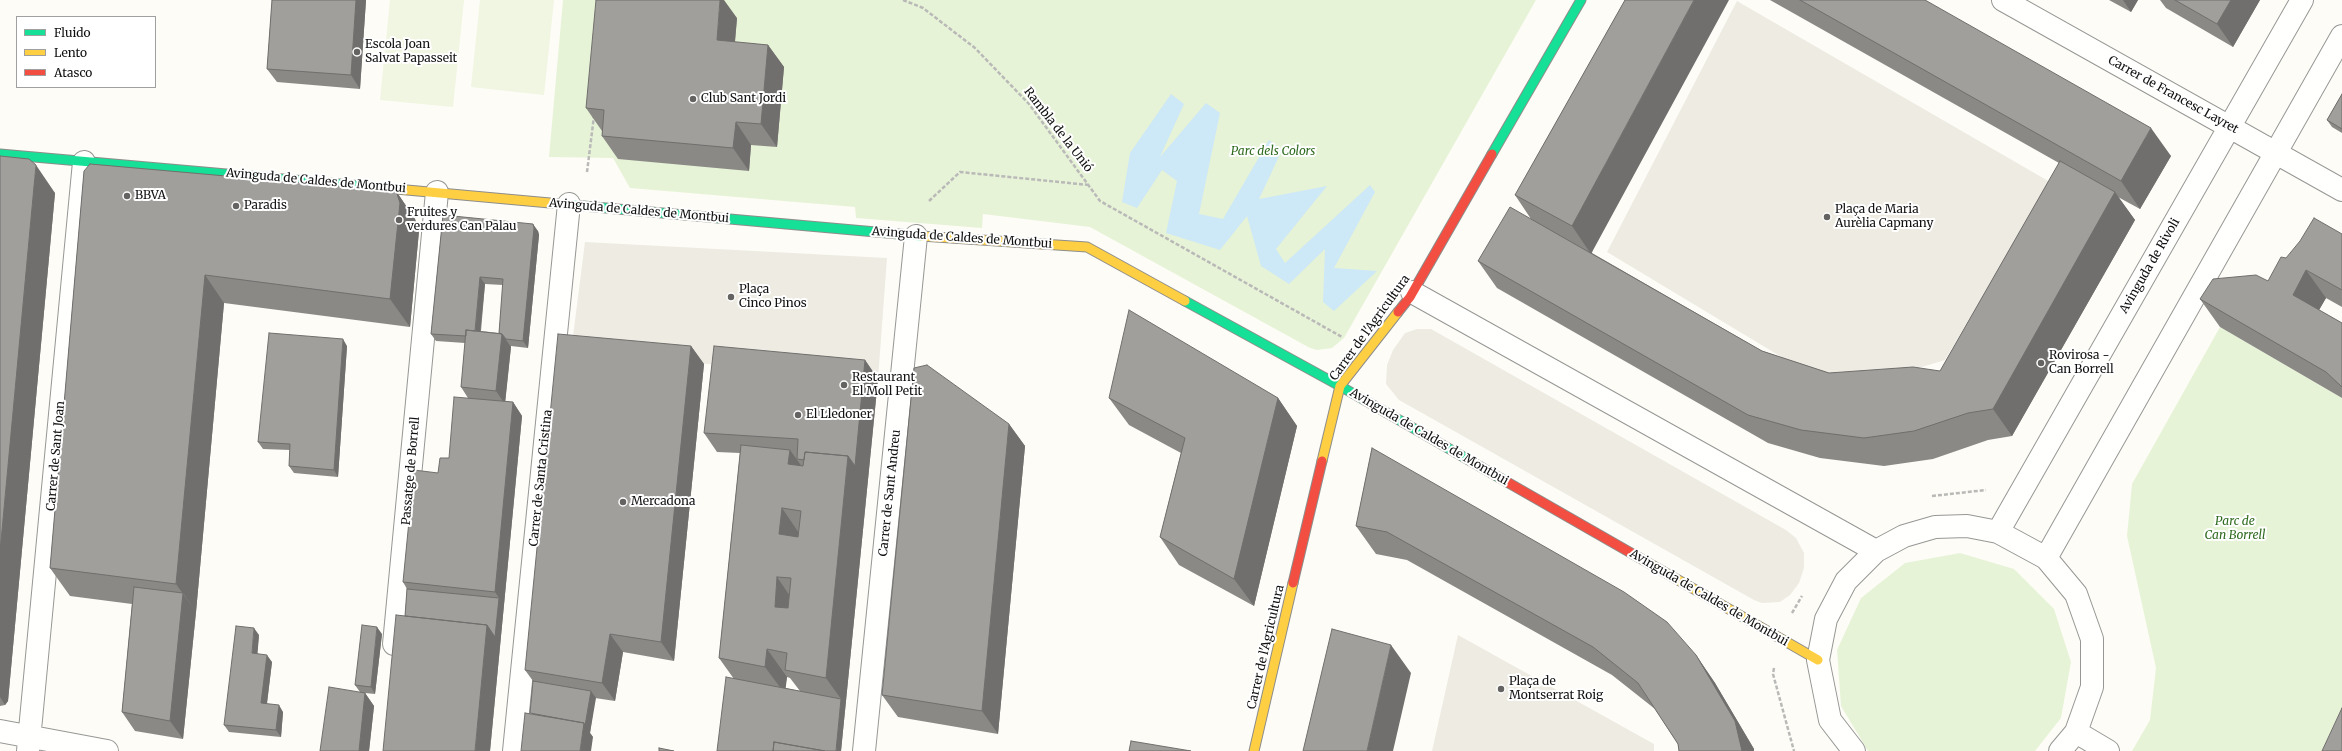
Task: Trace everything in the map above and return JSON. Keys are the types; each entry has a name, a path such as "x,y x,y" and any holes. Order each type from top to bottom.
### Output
{"street":[{"name":"Carrer de l'Agricultura","path":"1254,751 1340,386 1412,292 1581,0"},
{"name":"Carrer de Francesc Layret","path":"2003,0 2342,190"},
{"name":"Avinguda de Rivoli","path":"1998,532 2302,0"},
{"path":"2046,558 2342,36"},
{"name":"Avinguda de Caldes de Montbui","path":"0,154 916,236 1087,247 1340,386 1818,660"},
{"name":"Carrer de Sant Joan","path":"29,744 84,162"},
{"name":"Passatge de Borrell","path":"392,664 437,192"},
{"name":"Carrer de Santa Cristina","path":"514,751 569,204"},
{"name":"Carrer de Sant Andreu","path":"864,751 916,236"},
{"path":"1412,292 1876,552"},
{"path":"1854,751 1830,720 1818,660 1826,619 1846,581 1876,552 1904,536 1935,527 1967,526 1998,532 2046,558 2076,594 2092,639 2092,687 2076,732 2060,751"},
{"path":"0,731 29,744 107,751"},
{"path":"2076,732 2108,751"}],"path":[{"name":"Rambla de la Unió","path":"903,0 923,8 975,48 1029,104 1100,201 1344,338"},
{"path":"587,172 594,110"},
{"path":"929,201 960,172 1089,186"}],"green space":[{"path":"390,0 464,0 453,107 380,100"},
{"path":"480,0 554,0 544,95 471,87"},
{"name":"Parc dels Colors","path":"563,0 1536,0 1344,338 1332,348 1317,350 1310,348 1090,227 983,214 982,228 856,218 855,207 630,188 613,158 549,157"},
{"name":"Parc de Can Borrell","path":"2220,327 2342,398 2342,751 2132,751 2150,720 2156,668 2127,536 2132,484"},
{"path":"1960,553 2014,569 2054,609 2071,662 2061,718 2035,751 1868,751 1841,706 1837,650 1861,598 1905,563"}],"shaded area":[{"name":"Plaça de Maria Aurèlia Capmany","path":"1737,1 2050,182 1945,360 1872,382 1818,379 1607,252"},
{"name":"Plaça Cinco Pinos","path":"585,242 887,258 878,379 571,352"},
{"path":"1417,329 1431,329 1786,530 1796,538 1804,553 1804,568 1799,583 1790,595 1780,602 1762,603 1754,600 1399,400 1386,384 1387,365 1393,350 1405,333"},
{"name":"Plaça de Montserrat Roig","path":"1458,635 1654,744 1654,751 1432,751"}],"water":[{"path":"1171,94 1184,104 1160,157 1206,103 1220,113 1199,214 1223,219 1269,140 1282,150 1259,199 1327,186 1276,249 1285,263 1370,185 1375,192 1334,268 1377,271 1334,311 1323,302 1325,249 1289,284 1261,266 1247,216 1220,250 1166,233 1177,181 1162,170 1137,208 1122,202 1130,153"}],"building":[{"path":"272,0 356,0 351,75 267,69"},
{"name":"Club Sant Jordi","path":"596,0 720,0 717,40 768,45 761,124 736,122 733,148 602,136 604,110 586,108"},
{"path":"1625,0 1694,0 1572,226 1515,195"},
{"path":"1800,0 1925,0 2151,128 2121,181"},
{"path":"2175,0 2231,0 2217,24"},
{"path":"2342,94 2342,129 2327,120"},
{"path":"0,156 29,159 36,165 0,552"},
{"path":"2060,161 2115,192 1993,409 1968,413 1914,431 1864,438 1801,430 1748,415 1478,261 1510,207 1762,351 1829,373 1913,367 1940,371"},
{"path":"90,164 396,191 400,203 390,299 205,275 176,584 50,568 84,171"},
{"path":"443,215 533,224 534,228 523,341 506,339 499,333 503,279 480,277 475,331 466,330 466,336 431,334"},
{"path":"2314,218 2342,234 2342,290 2306,270 2293,295 2342,323 2342,387 2326,372 2200,299 2213,279 2256,275 2268,281 2281,257 2286,258 2300,241"},
{"path":"1129,310 1278,398 1234,579 1160,537 1185,438 1109,398"},
{"path":"466,330 502,334 496,391 461,387"},
{"path":"269,333 343,339 334,470 289,466 290,444 258,442"},
{"name":"Mercadona","path":"558,334 691,346 661,642 610,634 602,683 525,670"},
{"name":"El Lledoner","path":"714,346 865,360 855,466 848,456 805,452 804,460 797,459 798,439 704,433"},
{"path":"927,365 1009,424 982,711 882,695 914,368"},
{"path":"454,397 513,402 495,592 403,582 414,470 438,473 440,458 449,458"},
{"path":"741,445 790,450 788,464 803,466 805,452 848,456 826,678 785,670 787,653 767,649 765,667 719,658","holes":["782,508 801,511 798,537 779,534","777,577 791,578 788,608 775,607"]},
{"path":"1372,448 1624,592 1667,622 1696,655 1735,721 1742,751 1679,751 1678,744 1638,683 1593,647 1387,532 1356,526"},
{"path":"134,587 183,593 170,721 122,712"},
{"path":"407,589 499,598 495,637 487,625 405,616"},
{"path":"396,615 487,625 475,751 383,751"},
{"path":"362,625 377,627 371,687 355,685"},
{"path":"236,626 254,628 252,653 267,655 261,703 279,705 276,730 224,725"},
{"path":"1332,629 1391,645 1367,751 1303,751"},
{"path":"726,677 841,699 836,751 825,751 774,742 773,751 717,751"},
{"path":"533,681 591,691 585,726 584,723 530,713"},
{"path":"329,687 365,693 359,751 320,751"},
{"path":"2342,708 2342,751 2322,751"},
{"path":"525,713 584,723 580,751 521,751"},
{"path":"1131,741 1191,751 1129,751"},
{"path":"774,742 825,751 773,751"},
{"path":"659,748 674,751 659,751"}],"traffic: fast":[{"path":"1492,154 1581,0"},
{"path":"0,154 385,188"},
{"path":"561,204 921,236"},
{"path":"1185,301 1340,386 1507,482"}],"traffic: slow":[{"path":"385,188 561,204"},
{"path":"921,236 1087,247 1185,301"},
{"path":"1322,461 1340,386 1398,312"},
{"path":"1638,557 1818,660"},
{"path":"1254,751 1293,583"}],"traffic: jam":[{"path":"1398,312 1410,297 1492,154"},
{"path":"1293,583 1322,461"},
{"path":"1507,482 1638,557"}],"place":[{"name":"Escola Joan Salvat Papasseit","path":"357,52"},
{"name":"Club Sant Jordi","path":"693,99"},
{"name":"BBVA","path":"127,196"},
{"name":"Paradis","path":"236,206"},
{"name":"Plaça de Maria Aurèlia Capmany","path":"1827,217"},
{"name":"Fruites y verdures Can Palau","path":"399,220"},
{"name":"Plaça Cinco Pinos","path":"731,297"},
{"name":"Rovirosa - Can Borrell","path":"2041,363"},
{"name":"Restaurant El Moll Petit","path":"844,385"},
{"name":"El Lledoner","path":"798,415"},
{"name":"Mercadona","path":"623,502"},
{"name":"Plaça de Montserrat Roig","path":"1501,689"}]}
